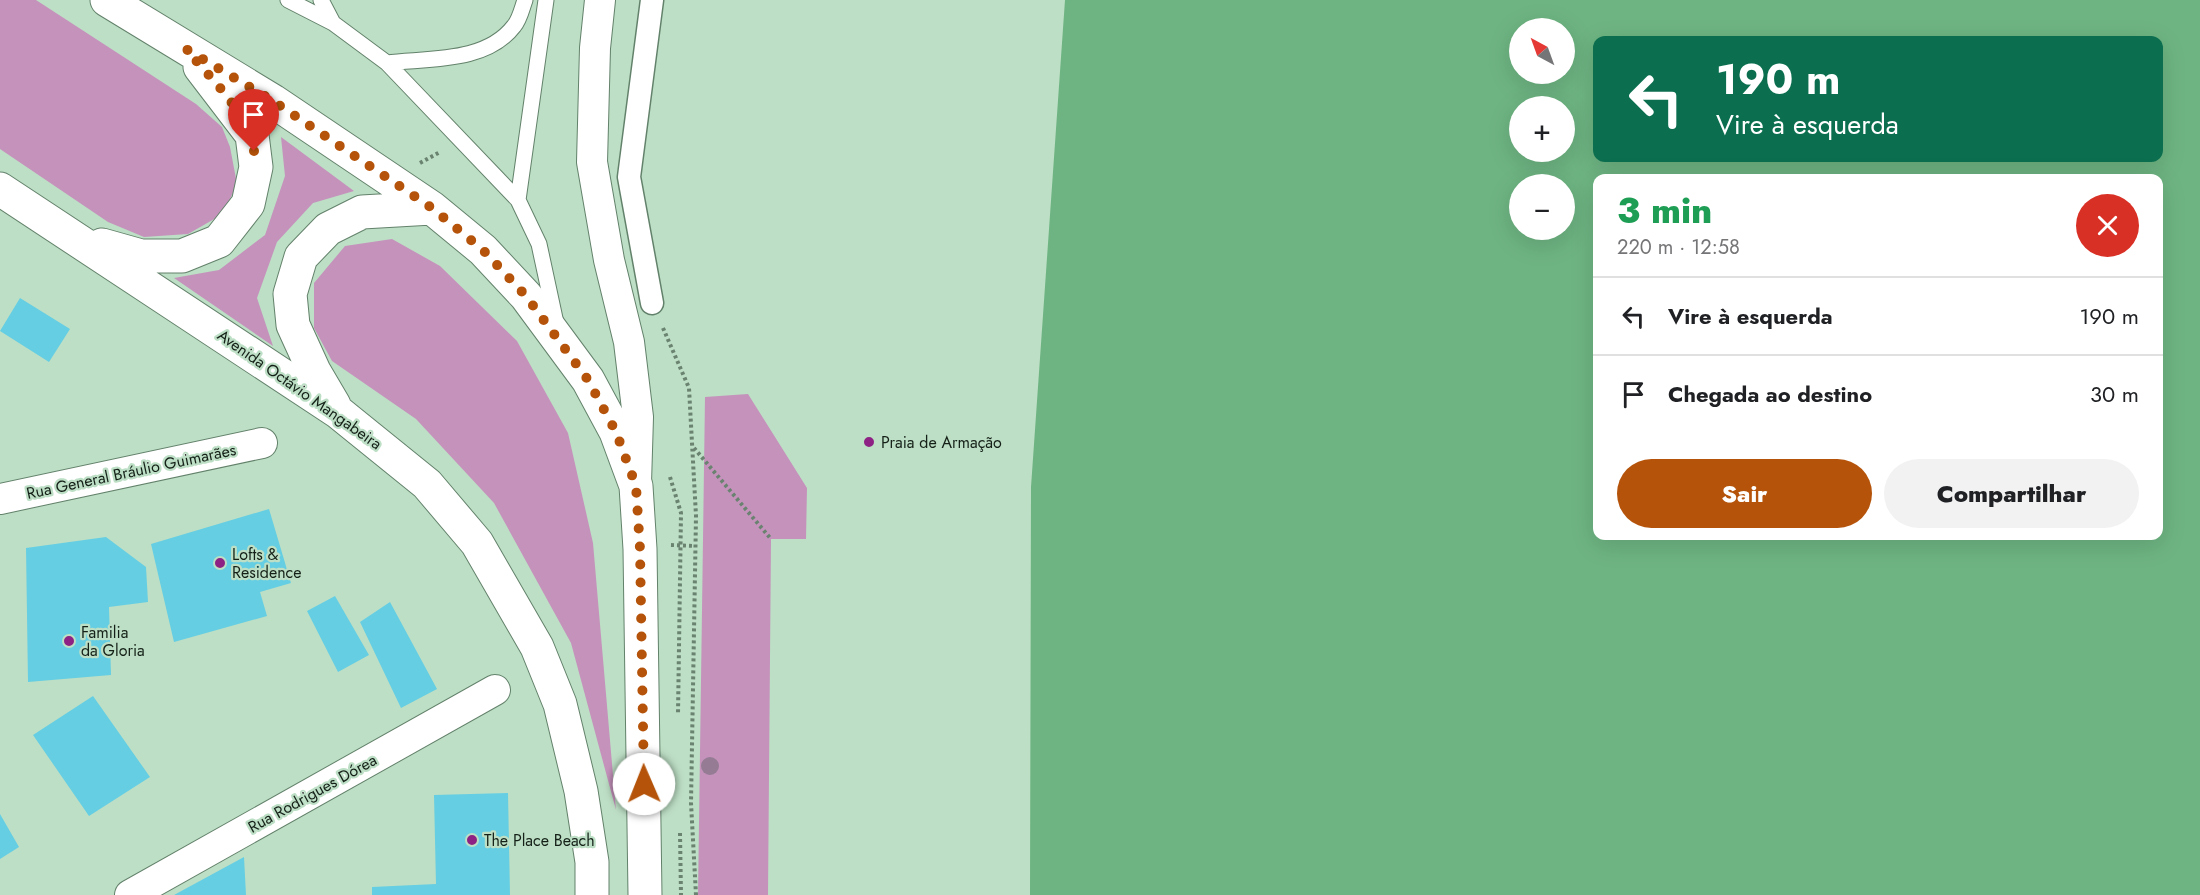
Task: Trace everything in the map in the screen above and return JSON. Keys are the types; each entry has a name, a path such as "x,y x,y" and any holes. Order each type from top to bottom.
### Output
{"main road":[{"path":"107,0 273,101 432,208 483,250 526,296 588,380 616,432 636,486 640,549 645,895"},
{"path":"74,238 141,256 182,256 219,241 248,204 255,167 252,135 228,100 186,49"},
{"name":"Avenida Octávio Mangabeira","path":"0,189 338,412 427,484 477,543 537,647 560,704 581,791 592,862 592,895"},
{"path":"338,412 314,371 293,325 290,294 301,257 328,229 362,212 432,208"}],"street":[{"path":"600,0 595,48 592,162 609,261 629,342 638,417 636,486"},
{"path":"652,0 629,177 652,303"},
{"name":"Rua General Bráulio Guimarães","path":"0,499 262,443"},
{"name":"Rua Rodrigues Dórea","path":"130,895 495,690"}],"lane":[{"path":"288,0 333,23 387,63 518,200 544,260 559,338"},
{"path":"321,0 333,23"},
{"path":"387,63 473,53 488,48 504,38 516,24 525,0"},
{"path":"518,200 546,0"}],"path":[{"path":"652,303 689,388 695,546 691,803 696,895"},
{"path":"692,446 771,538"},
{"path":"681,544 695,546"}],"shaded area":[{"path":"0,0 36,0 196,104 222,127 230,147 237,184 223,214 188,234 144,237 108,222 0,149"},
{"path":"1065,0 2200,0 2200,895 1030,895 1031,487"},
{"path":"281,137 354,191 313,203 277,242 257,298 273,346 174,278 219,270 265,235 285,176"},
{"path":"392,239 440,266 517,341 568,433 593,543 616,810 571,643 494,503 416,419 332,361 314,328 314,283 345,246"},
{"path":"748,394 807,488 806,539 771,539 768,895 698,895 705,397"}],"building":[{"path":"20,298 70,329 49,362 0,331"},
{"name":"Lofts & Residence","path":"269,509 291,583 260,592 267,616 174,642 151,544"},
{"name":"Familia da Gloria","path":"106,537 146,567 148,602 109,607 111,675 28,682 26,548"},
{"path":"335,596 369,655 338,672 307,611"},
{"path":"390,602 437,689 401,708 360,622"},
{"path":"93,696 150,777 89,816 33,735"},
{"name":"The Place Beach","path":"508,793 510,895 372,895 372,887 436,884 434,795"},
{"path":"0,814 19,847 0,859"},
{"path":"244,857 246,895 174,895"}],"place":[{"name":"Praia de Armação","path":"869,442"},
{"name":"Lofts & Residence","path":"220,563"},
{"name":"Familia da Gloria","path":"69,641"},
{"name":"The Place Beach","path":"472,840"}],"route":[{"path":"254,151 252,135 228,100 186,49 273,101 432,208 483,250 526,296 588,380 616,432 636,486 640,549 644,784"}]}
